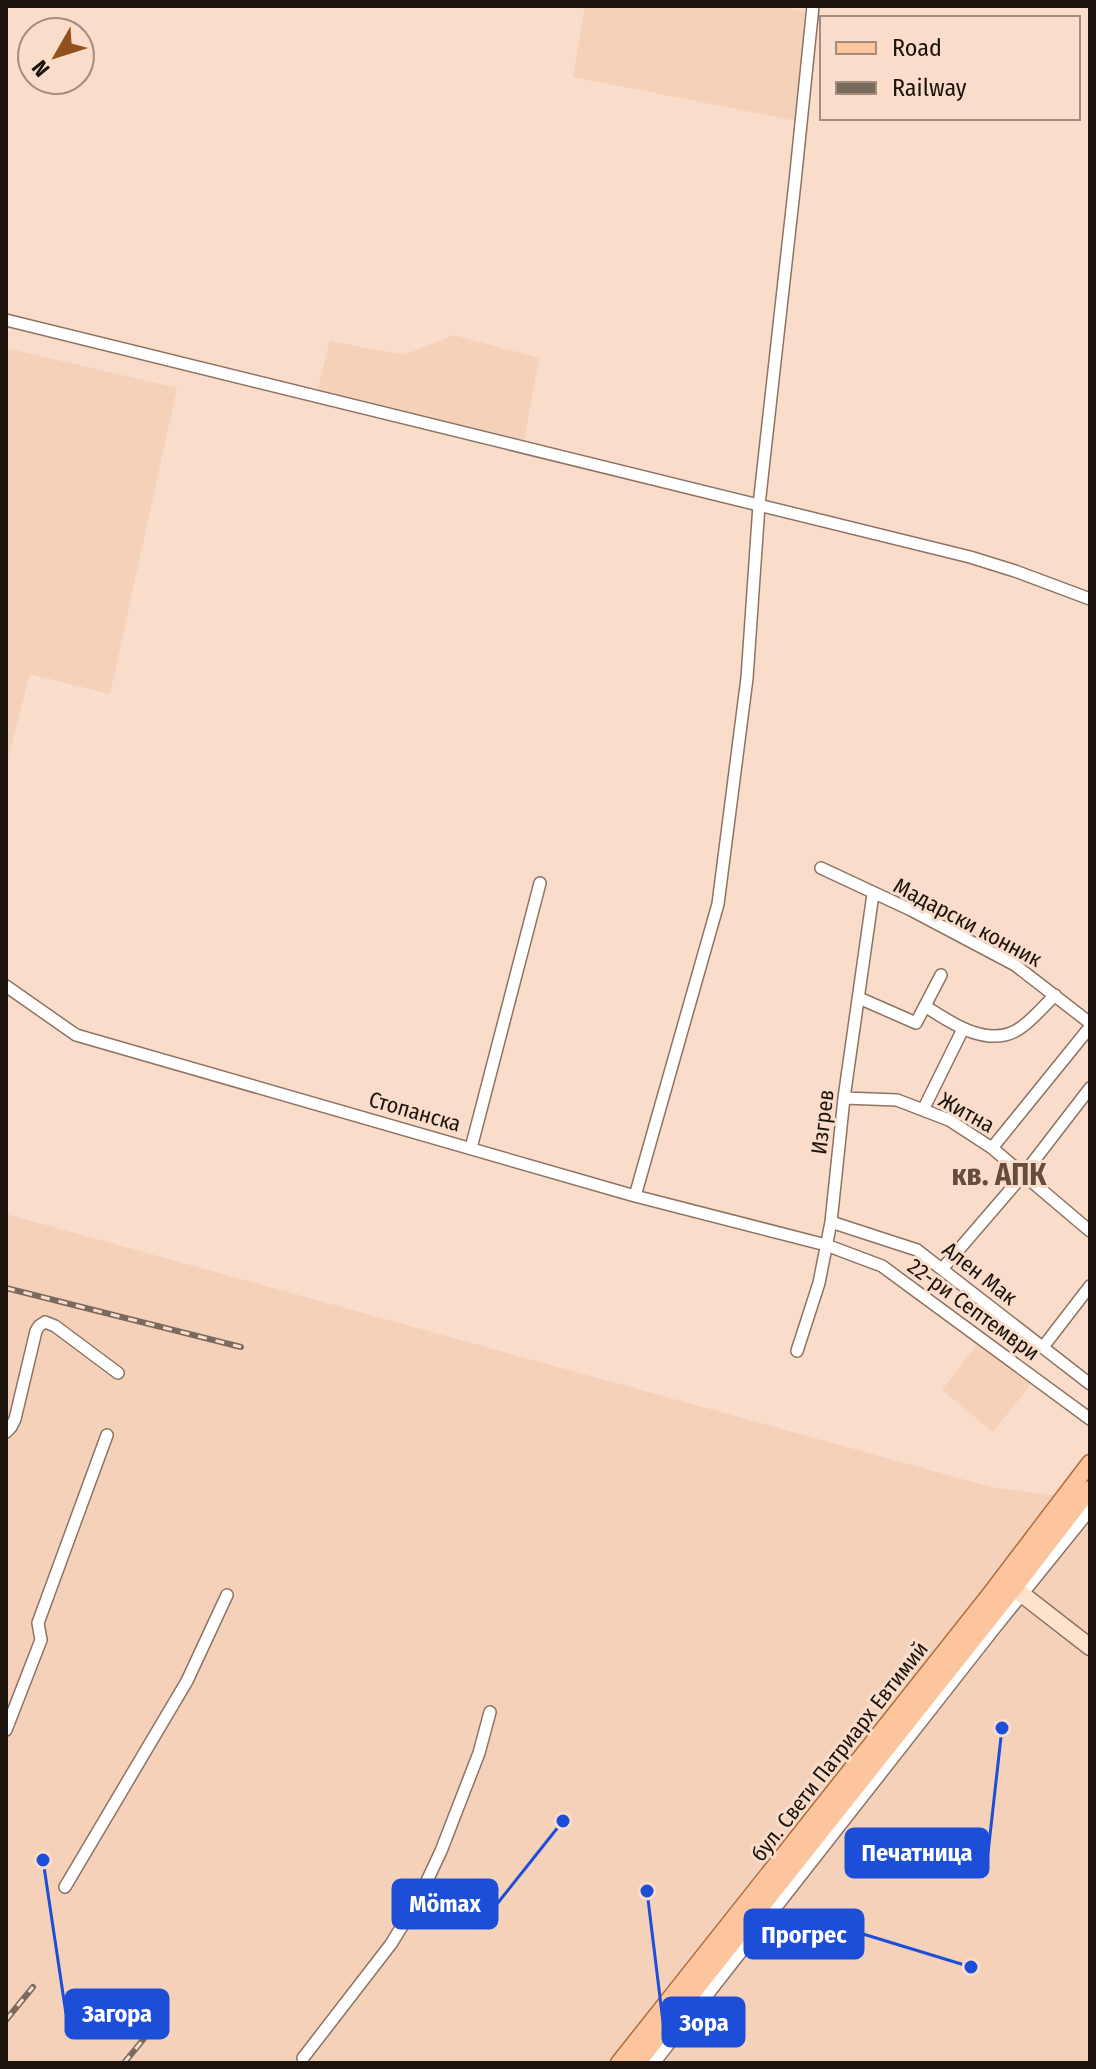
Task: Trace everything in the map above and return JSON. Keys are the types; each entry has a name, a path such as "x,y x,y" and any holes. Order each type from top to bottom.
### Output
{"main road":[{"name":"бул. Свети Патриарх Евтимий","path":"619,2063 989,1596 1090,1463"},
{"name":"бул. Свети Патриарх Евтимий","path":"637,2063 1018,1591 1090,1489"},
{"path":"1018,1591 1020,1556"},
{"path":"989,1596 1018,1591 1090,1647"}],"street":[{"path":"635,1196 718,904 747,678 759,505 813,6"},
{"path":"6,320 970,557 1090,599"},
{"name":"Мадарски конник","path":"821,868 911,910 1015,965 1090,1025"},
{"path":"471,1148 540,883"},
{"name":"Изгрев","path":"797,1351 819,1283 831,1222 844,1098 873,894"},
{"path":"859,998 916,1023 941,975"},
{"name":"Стопанска","path":"6,986 76,1035 635,1196 826,1245"},
{"path":"925,1006 963,1029 992,1036 1006,1035 1021,1028 1055,995"},
{"path":"992,1148 1090,1025"},
{"path":"923,1110 963,1029"},
{"path":"942,1269 1023,1175 1090,1088"},
{"name":"Житна","path":"844,1098 897,1100 949,1120 992,1148 1090,1231"},
{"name":"Ален Мак","path":"831,1222 917,1250 1090,1384"},
{"name":"22-ри Септември","path":"826,1245 882,1266 1090,1419"},
{"path":"1043,1347 1090,1286"},
{"path":"6,1432 15,1419 36,1331 45,1322 55,1326 118,1373"},
{"path":"6,1730 41,1640 38,1623 107,1435"},
{"path":"654,2063 1018,1591 1090,1510"},
{"path":"65,1887 187,1681 227,1595"},
{"path":"303,2058 391,1944 418,1900 441,1851 479,1753 490,1712"}],"shaded area":[{"path":"585,6 779,6 809,13 797,121 573,77"},
{"path":"454,335 539,358 524,440 317,392 330,341 404,355"},
{"path":"6,348 177,388 110,694 30,674 8,757 6,756"},
{"path":"6,1214 991,1487 1090,1500 1090,2063 6,2063"},
{"path":"979,1342 1032,1383 993,1432 942,1390"}],"railway":[{"path":"6,1288 241,1347"},
{"path":"6,2020 33,1987"},
{"path":"124,2063 151,2030"}],"place":[{"name":"Печатница","path":"1002,1728"},
{"name":"Mömax","path":"563,1821"},
{"name":"Загора","path":"43,1860"},
{"name":"Зора","path":"647,1891"},
{"name":"Прогрес","path":"971,1967"}],"district":[{"name":"кв. АПК","path":"999,1175"}]}
